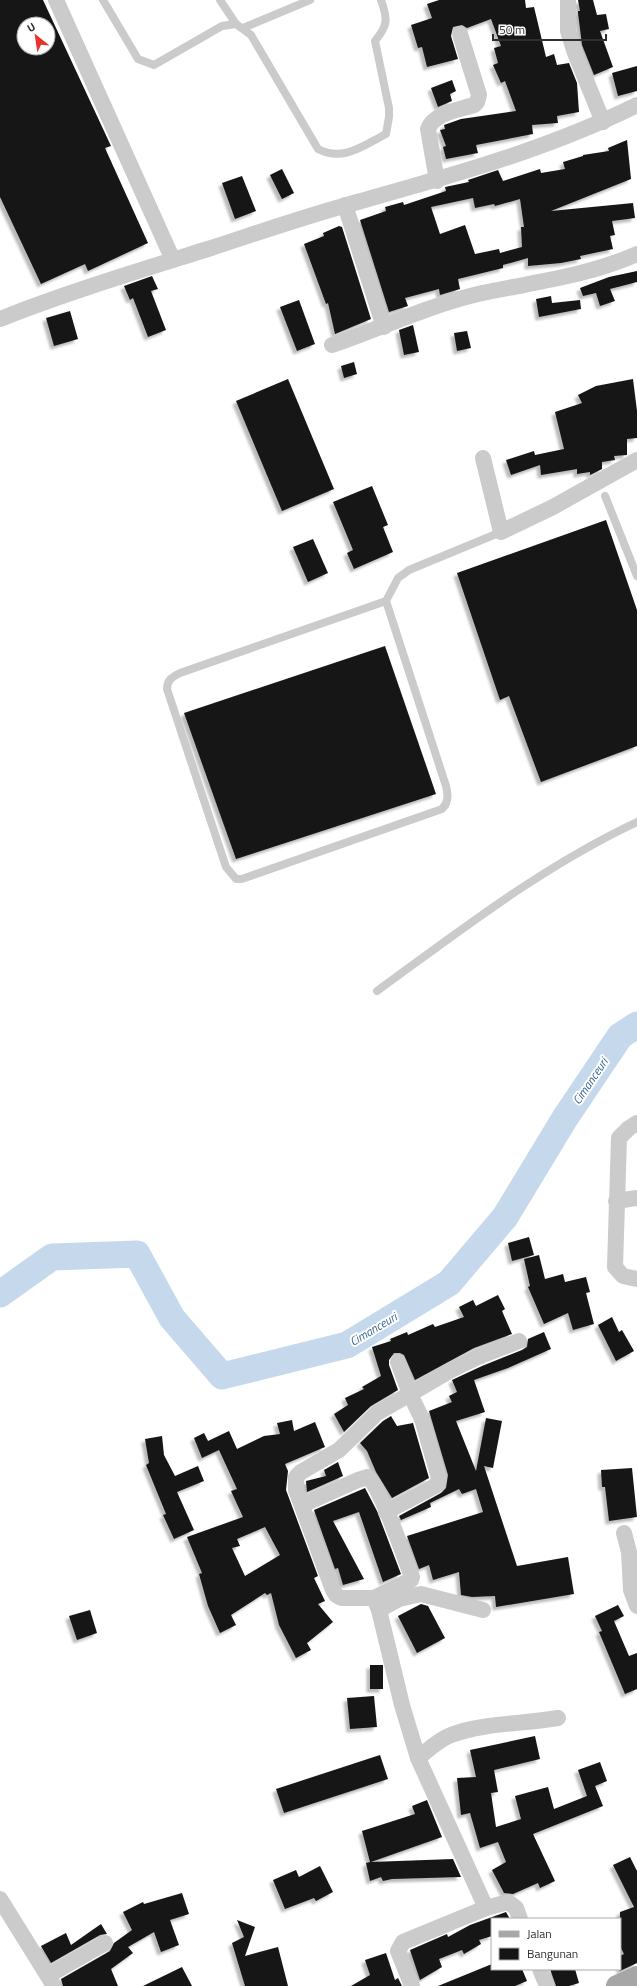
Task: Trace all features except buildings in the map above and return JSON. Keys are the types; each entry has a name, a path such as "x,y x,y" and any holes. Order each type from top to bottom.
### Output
{"main road":[{"path":"617,1986 637,1977"}],"street":[{"path":"56,0 173,260"},
{"path":"568,0 568,31 570,38 603,122"},
{"path":"437,181 428,129 438,117 474,105 479,95 460,34"},
{"path":"0,319 57,296 345,205 437,181 498,162 603,122 637,105"},
{"path":"345,205 384,327"},
{"path":"332,345 384,327 437,305 479,294 547,282 611,266 637,254"},
{"path":"483,458 501,532 553,507 637,460"},
{"path":"637,1123 629,1128 619,1138 616,1201 616,1266 623,1276 637,1279"},
{"path":"616,1201 637,1198"},
{"path":"483,1610 421,1594 376,1604 341,1598 336,1594 296,1490 296,1477 339,1450 378,1413 451,1370 478,1357 519,1341"},
{"path":"386,1512 437,1485 439,1478 422,1419 410,1394 398,1362"},
{"path":"302,1505 358,1480 368,1477 373,1482 412,1577 409,1582 376,1604"},
{"path":"624,1533 629,1552 631,1590 637,1606"},
{"path":"376,1604 402,1704 418,1758 486,1908"},
{"path":"418,1758 441,1740 451,1735 511,1723 529,1723 558,1718"},
{"path":"0,1899 51,1980 105,1943"},
{"path":"412,1986 398,1951 399,1946 403,1942 486,1908 508,1902 516,1908 520,1918"},
{"path":"540,1970 547,1986"}],"lane":[{"path":"103,0 138,59 154,65 222,26 239,26 310,0"},
{"path":"220,0 239,26 251,35 318,150 327,154 347,154 386,134 389,108 375,41 386,25 386,15 381,0"},
{"path":"605,496 637,576"},
{"path":"386,601 446,786 448,795 447,804 442,809 242,879 236,879 226,867 167,689 169,681 173,676 180,673 386,601 398,578 409,570 501,532"},
{"path":"377,991 503,900 558,865 637,822"}],"waterway":[{"name":"Cimanceuri","path":"0,1294 52,1257 137,1254 172,1318 222,1376 347,1345 449,1283 505,1217 565,1118 620,1036 637,1025"}]}
